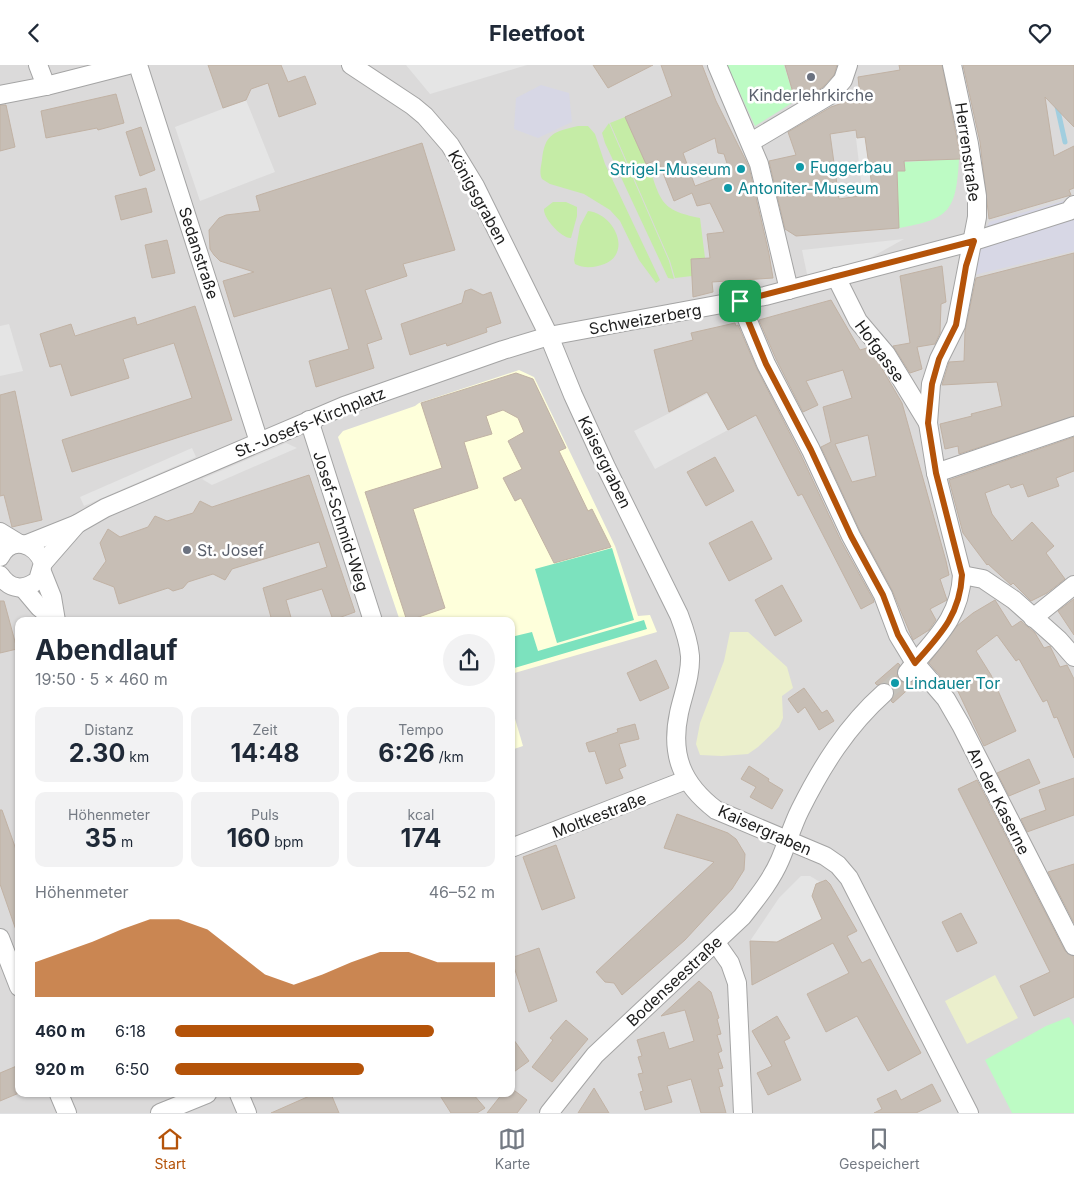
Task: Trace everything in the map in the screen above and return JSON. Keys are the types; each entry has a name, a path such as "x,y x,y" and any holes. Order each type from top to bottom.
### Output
{"street":[{"path":"38,65 46,86"},
{"path":"0,95 46,86 128,65"},
{"name":"Sedanstraße","path":"138,65 259,442"},
{"name":"Königsgraben","path":"351,65 413,105 450,145 475,186 549,336"},
{"path":"717,65 751,142 767,196 789,290"},
{"path":"751,142 830,95 844,80 848,65"},
{"name":"Herrenstraße","path":"928,423 932,384 939,359 956,325 966,266 974,241 977,196 961,101 952,65"},
{"name":"Schweizerberg","path":"549,336 740,301 789,290 974,241 1072,212"},
{"name":"Hofgasse","path":"836,277 858,321 886,354 928,423"},
{"name":"An der Kaserne","path":"740,301 766,364 811,450 851,536 883,595 911,668 936,685 961,725 1074,946"},
{"name":"St.-Josefs-Kirchplatz","path":"0,557 10,546 22,544 77,524 105,507 309,421 424,377 549,336"},
{"name":"Kaisergraben","path":"549,336 580,410 685,630 690,656 689,669 676,734 679,763 686,780 701,798 716,810 825,856 838,865 849,878 969,1113"},
{"name":"Josef-Schmid-Weg","path":"309,421 373,617"},
{"path":"911,668 939,636 954,613 962,575 936,473 928,423"},
{"path":"936,473 1074,425"},
{"name":"St.-Josefs-Kirchplatz","path":"12,589 38,580 42,568 77,524"},
{"path":"0,532 34,548 52,597 55,617"},
{"path":"0,575 12,589 51,617"},
{"path":"962,575 983,579 1033,617 1059,640 1074,657"},
{"path":"1033,617 1074,585"},
{"name":"Bodenseestraße","path":"549,1113 595,1055 716,943 762,892 779,861 800,811 834,750 848,730 884,693"},
{"name":"Moltkestraße","path":"515,846 686,780"},
{"path":"0,938 15,977"},
{"path":"716,943 730,963 737,983 743,1113"},
{"path":"60,1097 67,1113"},
{"path":"160,1113 200,1097"},
{"path":"240,1097 247,1113"}],"shaded area":[{"path":"0,65 1074,65 1074,1113 0,1113"},
{"path":"406,65 527,65 430,94"},
{"path":"541,85 569,93 572,122 538,138 514,129 516,98"},
{"path":"246,100 275,172 200,201 175,127"},
{"path":"865,137 872,188 862,189 856,138"},
{"path":"1074,198 1074,251 970,276 989,222"},
{"path":"904,239 836,277 809,284 802,250"},
{"path":"9,324 23,371 0,376 0,326"},
{"path":"519,370 534,377 615,546 638,616 650,615 657,632 515,673 515,617 399,617 338,437 343,431 419,403"},
{"path":"707,394 728,430 655,469 634,431"},
{"path":"286,443 297,448 212,485 202,479"},
{"path":"192,448 196,457 84,506 80,497"},
{"path":"730,632 748,632 787,667 793,688 782,696 783,718 779,727 758,747 748,754 700,755 696,744 700,723 724,661"},
{"path":"515,719 523,746 515,749"},
{"path":"801,876 810,876 820,882 816,884 812,896 822,919 777,942 750,941 779,898"},
{"path":"995,975 1018,1018 967,1044 945,1001"}],"green space":[{"path":"727,65 784,65 795,101 755,126"},
{"path":"625,117 646,164 648,164 659,195 669,207 676,211 700,218 705,258 691,259 692,276 675,278 670,261 610,123"},
{"path":"609,123 669,261 674,279 668,278 605,143 602,133"},
{"path":"578,126 588,126 595,134 605,164 660,280 656,283 639,260 620,221 610,210 584,194 550,184 542,179 540,172 543,151 548,139 557,132"},
{"path":"959,159 956,190 947,210 929,221 899,228 897,171 905,171 904,162"},
{"path":"553,202 566,202 577,207 577,216 571,238 558,232 545,213 544,209"},
{"path":"588,211 598,214 607,220 617,237 618,246 616,254 609,261 598,266 589,267 575,264 574,260 580,226"},
{"path":"612,548 634,620 557,643 535,569"},
{"path":"644,620 647,629 515,668 515,636 532,632 538,651"},
{"path":"1069,1017 1074,1026 1074,1113 1012,1113 985,1060 1046,1026"}],"building":[{"path":"208,65 281,65 288,82 305,76 316,104 279,117 268,83 251,89 246,100 223,108"},
{"path":"593,65 653,65 608,88"},
{"path":"661,65 702,65 716,101 749,167 773,278 712,282 713,292 693,297 691,259 710,258 707,234 724,232 710,203 697,206 692,193 674,201 658,160 646,164 625,117 672,96","holes":["715,138 718,153 724,154 730,173 695,186 683,153"]},
{"name":"Kinderlehrkirche","path":"785,65 837,65 834,75 823,87 796,103"},
{"name":"Fuggerbau","path":"899,65 942,65 961,159 904,161 905,171 897,171 899,228 796,236 785,229 769,161 796,155 788,132 831,107 860,97 858,77 900,70","holes":["856,130 857,138 865,137 873,194 839,199 830,134"]},
{"path":"963,65 1074,65 1074,127 1045,97 1054,156 1074,146 1074,188 1069,190 1071,195 989,219 980,142"},
{"path":"116,94 124,123 98,130 97,128 46,138 41,111"},
{"path":"0,105 6,105 15,147 0,151"},
{"path":"141,127 155,170 140,176 126,132"},
{"path":"422,143 455,250 403,264 407,276 365,290 382,339 367,344 374,368 316,387 309,361 349,349 331,288 234,317 223,281 254,272 220,261 210,249 209,230 219,218 226,215 260,211 256,196"},
{"path":"146,188 152,212 121,220 115,196"},
{"path":"167,240 175,273 152,278 145,245"},
{"path":"1074,253 1074,416 959,454 958,446 945,449 940,424 1002,406 997,382 942,385 949,362 964,361 965,331 976,278"},
{"path":"942,266 946,302 941,304 940,333 935,344 917,347 922,369 910,373 893,346 910,343 900,276"},
{"path":"471,289 483,295 491,292 501,323 486,328 487,332 447,346 446,343 410,355 401,324 462,303 465,291"},
{"path":"831,300 860,350 867,348 877,360 902,403 949,575 940,579 947,600 930,609 936,620 929,630 913,640 892,590 860,531 821,447 831,442 823,407 852,398 843,370 806,381 818,405 803,412 759,320","holes":["868,435 876,476 852,482 835,444"]},
{"path":"195,306 232,420 72,472 62,440 192,398 174,343 123,359 129,378 71,396 61,364 50,367 40,334 71,324 75,336 135,317 137,325"},
{"path":"735,323 736,326 738,325 757,369 801,455 841,541 873,599 874,602 861,609 802,494 798,496 756,415 728,430 707,392 669,412 654,350 693,340 691,333"},
{"path":"516,373 533,379 566,448 559,451 588,511 592,509 611,547 554,563 521,498 515,501 503,478 522,469 508,441 524,432 518,418 503,410 486,416 492,434 464,442 478,488 413,509 445,608 419,617 406,617 365,492 442,468 421,403"},
{"path":"15,391 42,520 12,527 4,495 0,496 0,395"},
{"path":"1074,437 1074,471 1056,478 1059,486 1028,497 1023,484 1011,488 1009,484 985,493 992,514 1012,541 1032,522 1054,546 1046,553 1065,579 1047,593 1031,601 1013,583 1011,585 987,565 963,533 949,480"},
{"path":"715,457 734,491 706,506 687,472"},
{"name":"St. Josef","path":"309,475 355,612 341,617 332,617 322,589 286,600 291,617 271,617 263,588 327,567 319,542 232,569 225,580 213,574 188,582 183,588 173,591 168,588 119,604 114,587 93,579 106,561 100,543 108,529 120,537 148,527 155,516 167,521 193,513 200,501 212,507"},
{"path":"752,521 772,559 729,581 709,543"},
{"path":"782,585 802,621 775,636 755,600"},
{"path":"1074,599 1074,635 1058,611"},
{"path":"995,600 1012,627 1021,621 1035,633 1044,648 1050,646 1060,667 1067,665 1074,679 1074,758 1057,717 1054,718 1047,700 1043,702 1019,659 1016,661 997,635 976,651 991,675 1016,731 984,746 954,683 949,686 929,663 957,626 973,613"},
{"path":"0,601 4,601 15,642 15,649 0,653"},
{"path":"656,660 669,688 640,701 627,673"},
{"name":"Lindauer Tor","path":"898,663 900,665 897,676 900,681 906,683 913,681 915,683 893,703 891,701 894,691 892,686 887,683 877,685 875,683"},
{"path":"804,688 822,713 827,710 834,721 819,730 805,707 798,713 788,699"},
{"path":"635,724 639,739 619,744 626,766 619,769 623,778 606,784 595,751 589,752 586,743 618,732 617,729"},
{"path":"1029,759 1040,783 1009,796 997,773"},
{"path":"749,766 783,790 772,809 750,797 756,787 741,779"},
{"path":"1074,778 1074,815 1027,832 1021,819 1046,810 1039,790"},
{"path":"977,780 1065,951 1074,957 1074,997 1034,1016 1020,986 1050,972 958,789"},
{"path":"0,810 2,810 15,847 15,927 0,884"},
{"path":"677,814 728,833 736,839 745,854 744,870 732,889 685,940 622,995 614,983 605,982 596,972 714,862 664,848"},
{"path":"556,845 575,898 542,910 523,857"},
{"path":"1074,864 1074,923 1048,872"},
{"path":"826,880 857,931 847,936 862,963 870,959 921,1053 888,1071 857,1016 826,1032 807,994 849,973 833,943 752,985 750,941 777,942 822,919 812,896 816,884"},
{"path":"961,913 977,943 957,952 942,922"},
{"path":"539,948 557,1001 529,1012 515,970 515,957"},
{"path":"699,981 711,992 719,1018 717,1019 721,1034 717,1035 722,1051 718,1053 723,1068 718,1069 723,1086 719,1087 726,1113 701,1113 691,1079 667,1086 672,1102 645,1110 640,1092 643,1091 638,1074 643,1073 638,1057 642,1056 637,1040 664,1032 669,1049 694,1041 685,1010 661,1016"},
{"path":"777,1016 790,1038 784,1041 801,1080 768,1095 757,1073 772,1066 752,1031"},
{"path":"566,1020 588,1039 552,1082 532,1067 553,1040 550,1038"},
{"path":"515,1042 529,1061 515,1071"},
{"path":"15,1067 15,1095 0,1101 0,1073"},
{"path":"932,1084 941,1101 916,1113 874,1113 882,1109 877,1099 896,1090 901,1100"},
{"path":"594,1088 609,1113 578,1113"},
{"path":"515,1091 527,1100 517,1113 487,1113 500,1097 515,1097"},
{"path":"307,1097 332,1097 339,1113 271,1113"},
{"path":"441,1097 476,1097 485,1108 477,1113 451,1113"}],"waterway":[{"path":"1057,106 1065,142"}],"tunnel":[{"path":"884,693 907,673"}],"place":[{"name":"Kinderlehrkirche","path":"811,77"},
{"name":"Fuggerbau","path":"800,167"},
{"name":"Strigel-Museum","path":"741,169"},
{"name":"Antoniter-Museum","path":"728,188"},
{"name":"St. Josef","path":"187,550"},
{"name":"Lindauer Tor","path":"895,683"}],"route":[{"path":"974,241 966,266 956,325 939,359 932,384 928,423 931,452 962,575 961,585 954,613 939,636 915,663 898,635 883,595 851,536 811,450 766,364 740,301 974,241"}]}
